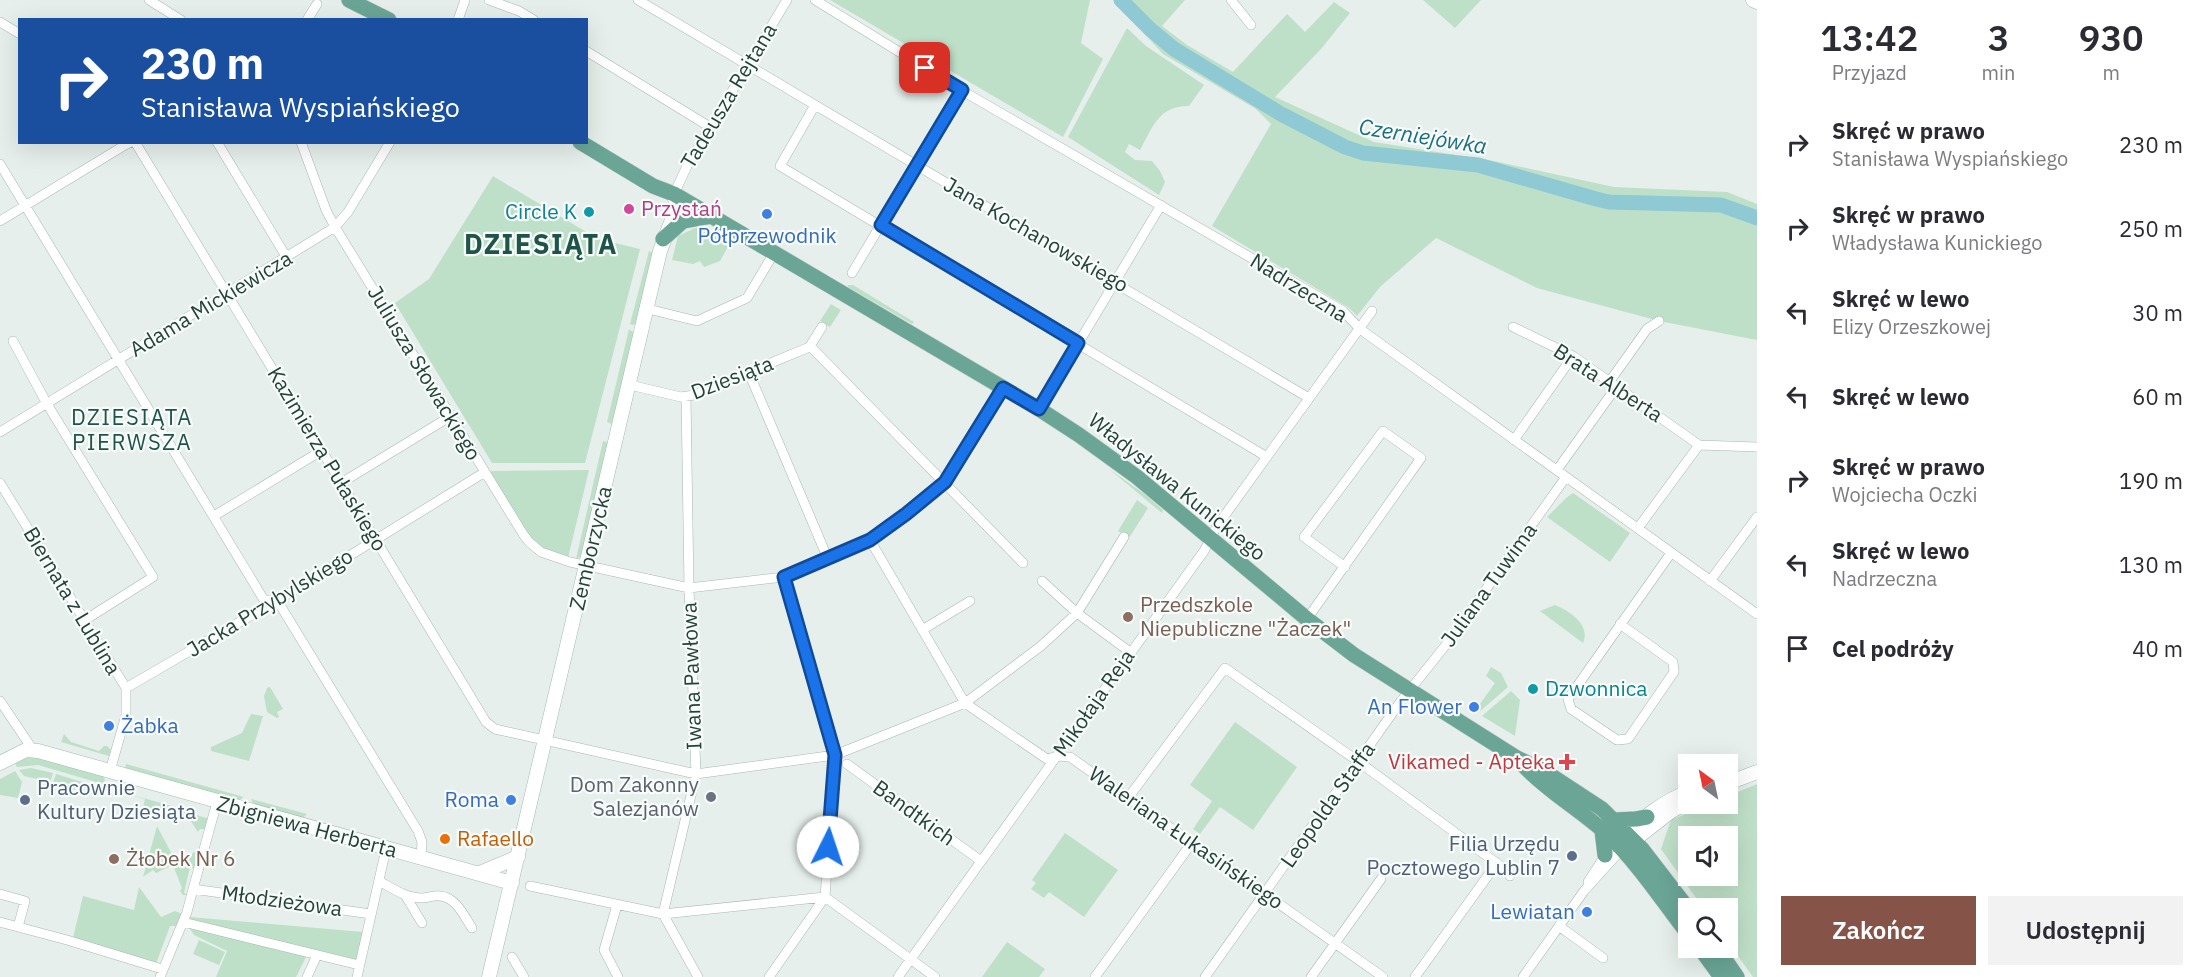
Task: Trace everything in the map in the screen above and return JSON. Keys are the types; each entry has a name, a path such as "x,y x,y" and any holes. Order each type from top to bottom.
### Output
{"main road":[{"path":"354,3 373,18"},
{"path":"354,3 385,18"},
{"name":"Władysława Kunickiego","path":"588,136 658,178 674,194"},
{"name":"Władysława Kunickiego","path":"583,144 653,186 674,194 1039,409 1122,465 1346,649 1517,758 1535,778 1609,825 1625,841"},
{"path":"663,239 683,221 711,216"},
{"path":"1605,855 1609,825 1647,817"},
{"path":"1625,841 1678,898"},
{"path":"1625,841 1678,919"},
{"path":"1707,958 1721,977"},
{"path":"1724,958 1737,977"}],"street":[{"path":"149,0 178,18"},
{"path":"459,18 465,0"},
{"path":"489,0 531,18"},
{"name":"Tadeusza Rejtana","path":"674,194 710,127 787,0"},
{"name":"Nadrzeczna","path":"815,0 962,90 1343,310 1360,329 1757,614"},
{"path":"1231,0 1251,25"},
{"name":"Jana Kochanowskiego","path":"641,1 1309,398"},
{"path":"308,18 317,3"},
{"path":"0,22 18,33"},
{"path":"588,52 710,127"},
{"path":"852,273 962,90"},
{"path":"815,105 780,166 1267,457"},
{"path":"0,221 130,144"},
{"name":"Kazimierza Pułaskiego","path":"134,144 489,725 495,729 696,774 835,755 965,703 1041,646 1077,613 1124,537"},
{"path":"218,144 287,258"},
{"name":"Juliusza Słowackiego","path":"302,144 326,210 335,227 529,542 541,552 587,567 689,588 784,577 870,540 945,482 1003,388"},
{"name":"Adama Mickiewicza","path":"0,432 335,227 348,212 389,144"},
{"path":"0,164 264,600 277,600 418,831 422,842 422,858"},
{"name":"Zemborzycka","path":"489,977 663,239 676,207 674,194"},
{"path":"1039,409 1161,205"},
{"path":"648,309 697,321 747,298 774,253"},
{"name":"Mikołaja Reja","path":"898,977 1058,756 1211,539 1217,526 1372,311"},
{"path":"1557,470 1647,329 1659,321"},
{"path":"822,327 810,346 1023,563"},
{"name":"Brata Alberta","path":"1513,327 1573,356 1699,445"},
{"path":"13,341 47,404 153,578 85,620"},
{"name":"Dziesiąta","path":"630,385 686,397 810,346"},
{"path":"1514,440 1573,356"},
{"path":"749,373 828,559"},
{"name":"Iwana Pawłowa","path":"663,914 696,774 689,588 686,397"},
{"path":"341,483 451,416"},
{"path":"1307,619 1345,567 1421,458 1383,431 1304,537 1345,567"},
{"path":"1638,528 1699,445 1757,447"},
{"path":"214,516 321,451"},
{"name":"Jacka Przybylskiego","path":"126,688 277,600 485,472"},
{"name":"Juliana Tuwima","path":"1410,691 1449,641 1566,477"},
{"name":"Biernata z Lublina","path":"0,483 126,688"},
{"path":"1710,581 1757,517"},
{"name":"Waleriana Łukasińskiego","path":"870,540 965,703 1047,759 1058,756 1070,757 1383,977"},
{"path":"1620,624 1673,662 1674,672 1628,739 1617,740 1571,709 1568,699 1620,624 1671,553"},
{"path":"769,977 825,897 835,755 784,577"},
{"path":"1042,581 1077,613 1130,652"},
{"path":"922,630 970,601"},
{"path":"1128,798 1225,668 1359,762 1497,863 1510,876"},
{"path":"110,771 126,715 126,688"},
{"name":"Leopolda Staffa","path":"1205,977 1410,691"},
{"path":"0,701 33,750 21,752 0,763"},
{"name":"Zbigniewa Herberta","path":"33,750 512,883"},
{"name":"Bandtkich","path":"847,764 981,861"},
{"path":"1738,779 1757,772"},
{"path":"1523,977 1584,891 1625,841 1647,817 1678,797"},
{"name":"Młodzieżowa","path":"161,973 183,922 216,802"},
{"path":"1584,891 1595,868 1605,855 1678,807"},
{"path":"1095,977 1191,844"},
{"name":"Młodzieżowa","path":"357,977 386,849"},
{"path":"480,873 518,857"},
{"path":"1415,977 1497,863"},
{"path":"1311,977 1381,879"},
{"path":"379,881 405,895 423,898 438,895 447,897 456,903 472,928"},
{"path":"530,886 663,914 825,897 935,977"},
{"name":"Młodzieżowa","path":"193,889 371,914"},
{"path":"0,894 25,901 18,927"},
{"path":"405,895 422,923"},
{"path":"617,905 604,950 618,977"},
{"path":"663,914 698,977"},
{"path":"0,922 67,940 161,973"},
{"path":"183,922 359,965"},
{"path":"1558,926 1603,958"},
{"path":"307,977 317,955"},
{"path":"512,957 524,977"}],"green space":[{"path":"830,0 1090,0 1081,43 1103,59 1063,137"},
{"path":"1113,0 1185,0 1162,26 1187,45 1233,72 1287,14 1305,32 1334,2 1350,13 1321,49 1275,97 1374,142 1494,161 1614,187 1727,192 1757,204 1757,340 1659,321 1537,288 1436,238 1380,287 1357,316 1349,308 1212,226 1271,124 1256,109 1163,54"},
{"path":"1423,0 1481,0 1455,28"},
{"path":"1127,28 1146,46 1204,85 1189,106 1170,110 1158,119 1140,150 1129,144 1125,152 1135,160 1152,161 1160,171 1165,182 1159,195 1068,137"},
{"path":"493,176 598,239 640,249 585,463 492,463 395,303 429,279"},
{"path":"695,228 702,228 729,245 720,261 704,267 700,261 693,264 672,260 678,236"},
{"path":"649,251 653,253 637,323 633,325 630,324"},
{"path":"848,285 853,285 914,322 912,324"},
{"path":"831,304 841,310 830,327 820,321"},
{"path":"629,329 635,334 614,425 607,422"},
{"path":"603,441 609,443 582,556 576,559"},
{"path":"1109,469 1146,495 1163,510 1162,513"},
{"path":"589,470 568,558 542,547 531,539 489,473 492,471"},
{"path":"1573,493 1630,533 1610,562 1547,517"},
{"path":"1137,500 1148,508 1129,538 1118,531"},
{"path":"1555,605 1578,619 1584,630 1583,643 1540,611"},
{"path":"1491,667 1501,673 1508,687 1478,713 1475,711 1495,683 1486,676"},
{"path":"270,687 283,709 277,712 279,717 277,718 267,712 264,696 267,688"},
{"path":"1511,691 1520,700 1515,736 1482,716"},
{"path":"251,714 263,716 249,761 211,751 211,747 242,733"},
{"path":"137,720 158,725 156,735 134,730"},
{"path":"1235,722 1297,767 1253,830 1220,807 1200,834 1193,829 1212,801 1190,785"},
{"path":"64,734 71,742 99,751 107,746 111,750 109,756 61,742"},
{"path":"30,756 103,776 105,780 103,784 38,765 17,767 14,761"},
{"path":"126,764 244,797 239,800 125,769"},
{"path":"31,768 53,773 50,782 24,776 19,770"},
{"path":"15,771 22,782 18,798 0,795 0,779"},
{"path":"56,774 82,782 79,791 53,783"},
{"path":"1757,784 1757,977 1753,977 1738,956 1738,898 1696,898 1688,886 1738,886 1738,826 1678,826 1678,873 1661,849 1671,820 1686,814 1738,814 1738,792"},
{"path":"111,789 179,808 178,812 171,816 143,808 145,799"},
{"path":"251,799 307,814 303,818 253,804"},
{"path":"182,811 210,819 207,829 200,829 198,832 187,815 183,818"},
{"path":"157,826 175,860 173,865 156,873 153,870 143,877"},
{"path":"1065,833 1118,870 1084,917 1049,892 1044,898 1031,889 1036,883 1032,880"},
{"path":"199,850 196,869 190,867 184,893 189,895 183,895 174,868 179,860"},
{"path":"139,887 161,917 175,911 190,917 363,932 356,961 309,951 296,977 216,977 227,951 194,935 188,926 170,926 156,964 73,938 83,896 134,910"},
{"path":"199,940 225,952 219,965 193,954"},
{"path":"1007,942 1045,969 1039,977 982,977"}],"waterway":[{"name":"Czerniejówka","path":"1121,0 1174,49 1281,114 1345,147 1363,153 1478,165 1609,202 1721,205 1757,218"}],"place":[{"name":"Przystań","path":"629,209"},
{"name":"Circle K","path":"589,212"},
{"name":"Półprzewodnik","path":"767,214"},
{"name":"Przedszkole Niepubliczne \"Żaczek\"","path":"1128,617"},
{"name":"Dzwonnica","path":"1533,689"},
{"name":"An Flower","path":"1474,707"},
{"name":"Żabka","path":"109,726"},
{"name":"Vikamed - Apteka","path":"1567,762"},
{"name":"Dom Zakonny Salezjanów","path":"711,797"},
{"name":"Pracownie Kultury Dziesiąta","path":"25,800"},
{"name":"Roma","path":"511,800"},
{"name":"Rafaello","path":"445,839"},
{"name":"Filia Urzędu Pocztowego Lublin 7","path":"1572,856"},
{"name":"Żłobek Nr 6","path":"114,859"},
{"name":"Lewiatan","path":"1587,912"}],"district":[{"name":"DZIESIĄTA","path":"541,245"},
{"name":"DZIESIĄTA PIERWSZA","path":"132,430"}],"route":[{"path":"828,847 835,755 784,577 870,540 945,482 1003,388 1039,409 1078,343 881,225 962,90 925,68"}]}
